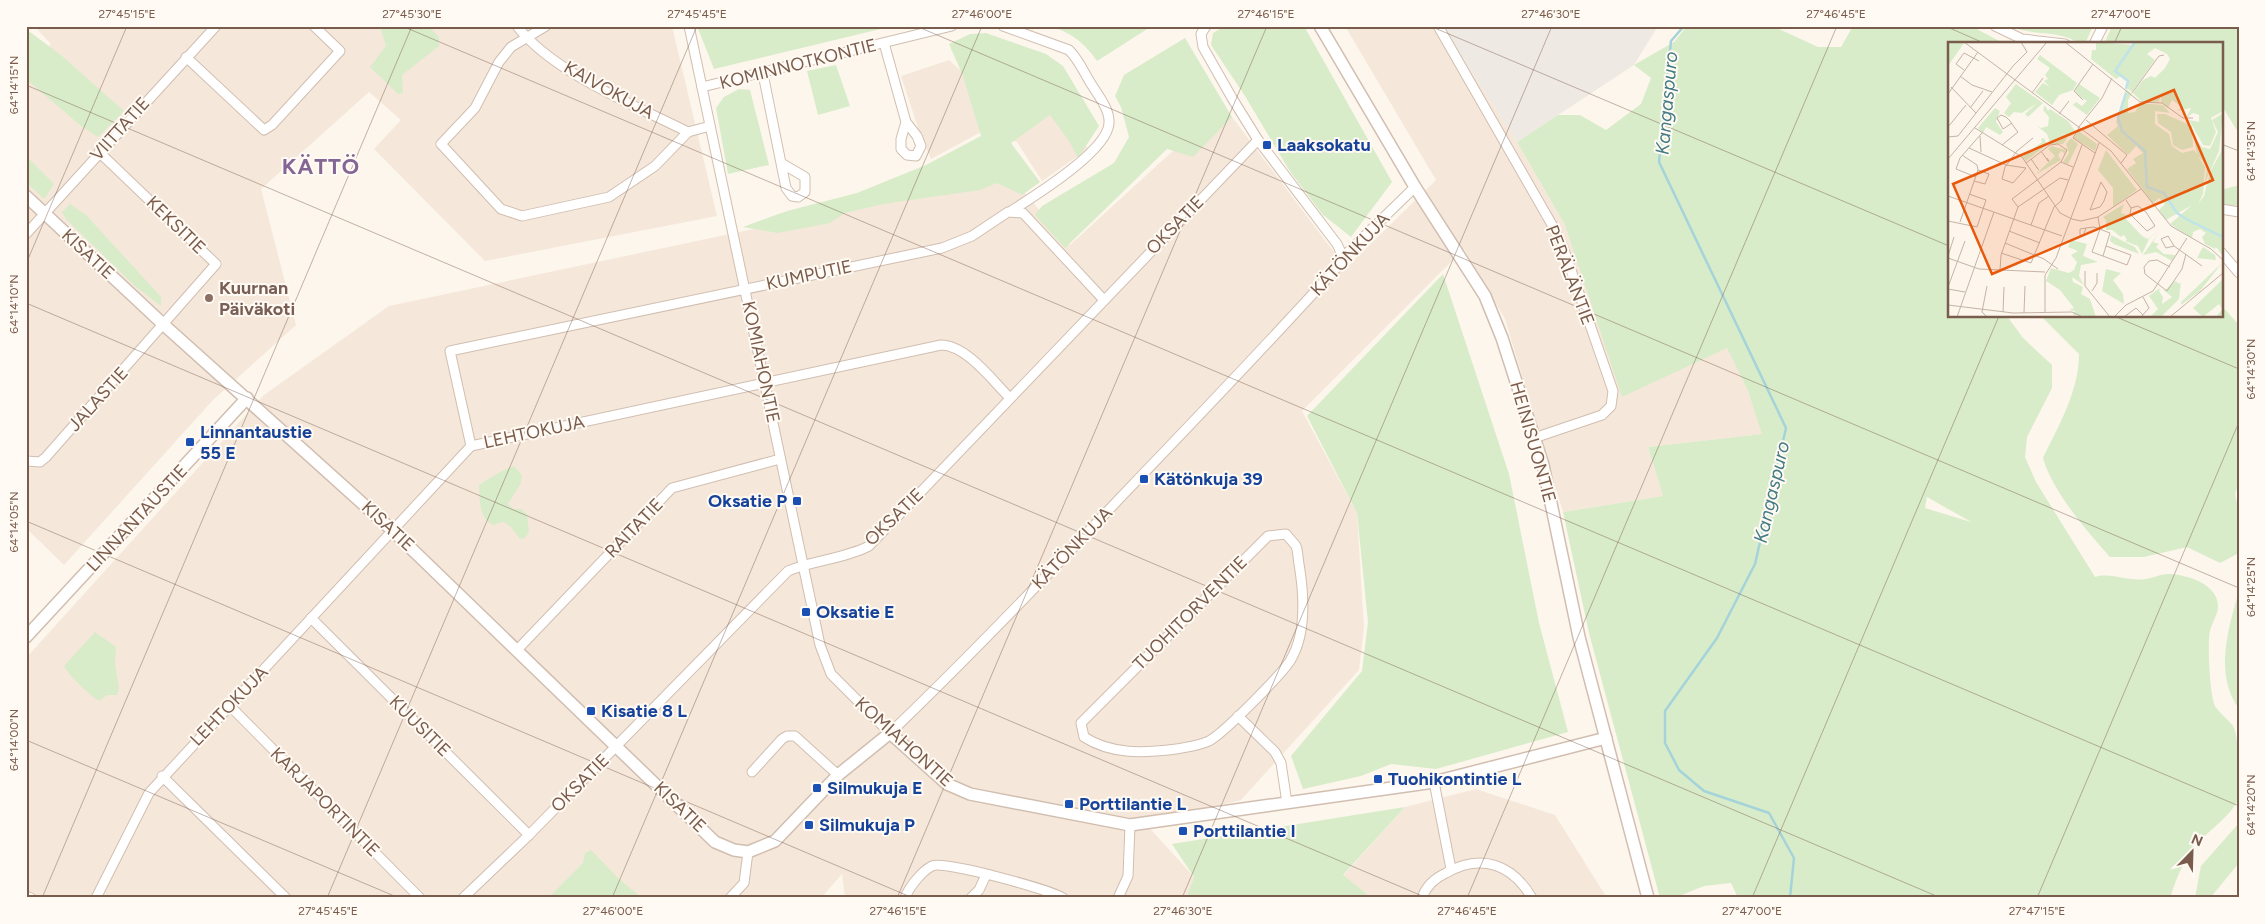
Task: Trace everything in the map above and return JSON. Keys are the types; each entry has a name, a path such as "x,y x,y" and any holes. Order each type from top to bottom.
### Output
{"street":[{"name":"VIITTATIE","path":"26,234 216,26"},
{"path":"186,57 264,130 272,125 340,52 314,26"},
{"name":"KAIVOKUJA","path":"517,26 526,39 582,79 688,132"},
{"path":"546,26 511,47 499,62 475,108 441,144 501,209 522,216 609,197 655,166 688,132 710,126"},
{"name":"KOMIAHONTIE","path":"689,26 766,382 780,459 820,645 831,674 890,733 947,784 970,794 1130,826 1434,782 1606,738"},
{"name":"KOMINNOTKONTIE","path":"702,87 763,74 952,26"},
{"path":"1003,26 1069,50 1077,58 1105,107 1109,124 1105,136 1076,166 1052,186 1008,212"},
{"path":"1206,26 1201,34 1203,47 1258,140 1337,244 1343,257"},
{"name":"HEINISUONTIE","path":"1320,26 1415,187 1485,296 1502,338 1543,465 1579,637 1648,898"},
{"name":"PERÄLÄNTIE","path":"1438,26 1555,230 1613,391 1611,406 1602,416 1534,438"},
{"path":"1995,26 2022,38 2051,42"},
{"path":"2095,42 2103,26"},
{"path":"884,43 906,122"},
{"path":"763,74 781,164"},
{"name":"OKSATIE","path":"462,898 530,835 788,571 804,564 857,552 869,546 1009,397 1039,369 1103,299 1258,140"},
{"name":"KEKSITIE","path":"99,152 216,264 164,325"},
{"name":"KÄTÖNKUJA","path":"748,852 775,841 838,775 890,733 943,682 1251,362 1340,264 1343,257 1415,187"},
{"name":"KISATIE","path":"26,196 164,325 392,530 518,649 715,842 734,850 748,852"},
{"path":"2222,209 2239,212"},
{"path":"1008,212 1023,213 1029,218 1103,299"},
{"name":"KUMPUTIE","path":"471,446 450,351 942,248 972,236 1008,212"},
{"path":"2222,253 2239,273"},
{"name":"JALASTIE","path":"26,461 40,462 46,457 164,325"},
{"name":"LEHTOKUJA","path":"96,898 149,793 162,776 230,706 471,446 766,382 928,348 951,345 964,353 1009,397"},
{"name":"LINNANTAUSTIE","path":"26,637 247,398"},
{"name":"RAITATIE","path":"518,649 672,488 780,459"},
{"name":"TUOHITORVENTIE","path":"1286,534 1296,547 1304,592 1300,635 1290,661 1238,716 1218,736 1207,742 1144,753 1122,751 1095,744 1084,737 1081,723 1268,536 1286,534"},
{"name":"KUUSITIE","path":"312,618 530,835"},
{"name":"KARJAPORTINTIE","path":"230,706 420,898"},
{"path":"1238,716 1275,752 1281,763 1287,803"},
{"path":"752,772 782,739 787,736 795,736 838,775"},
{"path":"162,776 286,898"},
{"path":"1434,782 1452,869"},
{"path":"1118,898 1128,876 1130,826"},
{"path":"730,898 744,883 748,852"},
{"path":"1422,898 1430,883 1452,869 1477,862 1496,866 1517,876 1532,898"},
{"path":"905,898 908,890 932,866 945,864 986,874 1063,898"},
{"path":"971,898 979,890 986,874"},
{"path":"26,896 31,898"}],"shaded area":[{"path":"34,26 672,26 717,216 485,261 374,149 401,120 369,92 261,189 296,325 213,400 64,565 26,528 26,71 51,44"},
{"path":"1345,26 1442,26 1517,142 1569,232 1727,347 1748,391 1763,434 1648,447 1663,496 1563,512 1505,319 1464,249 1302,411 1357,513 1364,628 1359,670 1241,800 1146,824 1194,877 1186,898 845,898 842,874 821,898 26,898 26,658 264,395 389,306 1009,175 1070,245 1223,105 1346,268 1436,180"},
{"path":"1442,26 1658,26 1634,65 1517,142"},
{"path":"949,60 980,88 1051,110 1082,136 1088,149 1042,181 1017,142 981,132 931,159 920,134 901,76"},
{"path":"1476,789 1555,815 1607,898 1372,898 1343,876 1405,807"}],"green space":[{"path":"380,26 428,26 439,37 439,46 402,75 403,93 398,94 370,67 386,46"},
{"path":"697,26 893,26 714,69"},
{"path":"1051,26 1152,26 1097,61 1077,39"},
{"path":"1225,26 1304,26 1392,182 1351,237 1322,214 1289,170 1245,96 1211,45 1213,33"},
{"path":"1687,26 1778,26 1779,29 1818,47 1841,47 1853,26 1971,26 2001,42 1948,42 1948,318 2008,318 2023,338 2052,365 2052,388 2027,437 2025,457 2036,482 2095,577 2107,576 2139,580 2165,574 2175,574 2192,578 2207,586 2217,598 2218,609 2209,637 2210,681 2215,706 2233,726 2235,731 2239,763 2239,795 2231,811 2196,845 2186,859 2170,898 1738,898 1731,883 1704,886 1674,898 1660,898 1589,633 1563,512 1663,496 1648,447 1762,434 1748,391 1727,348 1622,397 1565,225 1517,142 1558,115 1580,115 1606,130 1641,104 1651,78 1634,65 1674,42","holes":["1927,497 1972,522 1925,508"]},
{"path":"2010,26 2093,26 2086,42 2078,42 2059,35 2018,29"},
{"path":"2112,26 2239,26 2239,134 2222,106 2222,42 2105,42"},
{"path":"26,29 62,56 124,111 98,137 81,126 26,79"},
{"path":"986,33 1046,54 1063,66 1099,126 1078,158 1069,141 1050,115 1011,143 1040,182 1022,195 997,183 980,190 883,204 845,213 830,223 778,233 743,227 787,211 857,193 926,165 981,136 963,76 949,44 970,34"},
{"path":"1185,38 1232,117 1193,157 1167,149 1065,248 1035,215 1042,206 1114,163 1129,137 1121,107 1115,96 1124,75"},
{"path":"836,65 850,106 818,115 807,71"},
{"path":"739,89 750,90 769,165 728,174 716,108 724,97"},
{"path":"26,156 54,184 44,199 26,182"},
{"path":"2239,185 2239,206 2222,204 2222,190"},
{"path":"70,204 86,215 161,297 161,306 135,286 66,219 62,212"},
{"path":"1443,274 1509,474 1539,623 1568,732 1436,769 1391,764 1361,776 1303,789 1291,756 1362,671 1368,622 1357,513 1307,416"},
{"path":"2222,306 2239,325 2239,483 2235,494 2239,511 2239,553 2220,563 2187,547 2144,557 2110,557 2081,523 2054,484 2043,458 2072,394 2076,381 2079,354 2043,318 2222,318"},
{"path":"514,466 522,475 521,483 508,504 513,509 521,509 527,514 529,532 525,538 520,539 510,526 503,522 493,525 488,522 482,513 480,502 479,485"},
{"path":"2239,591 2239,709 2231,695 2225,666 2228,636"},
{"path":"95,632 116,647 115,664 119,688 117,695 107,695 99,701 70,675 64,666"},
{"path":"1405,807 1343,875 1372,898 1186,898 1194,877 1172,844"},
{"path":"2239,823 2239,863 2210,898 2195,898 2201,866"},
{"path":"591,850 618,878 642,898 548,898 583,863 585,853"}],"waterway":[{"name":"Kangaspuro","path":"1684,26 1671,41 1659,162 1786,428 1755,564 1717,638 1665,711 1665,743 1679,770 1704,791 1769,813 1794,858 1790,898"}],"place":[{"name":"Laaksokatu","path":"1267,145"},
{"name":"Kuurnan Päiväkoti","path":"209,298"},
{"name":"Linnantaustie 55 E","path":"190,442"},
{"name":"Kätönkuja 39","path":"1144,479"},
{"name":"Oksatie P","path":"797,501"},
{"name":"Oksatie E","path":"806,612"},
{"name":"Kisatie 8 L","path":"591,711"},
{"name":"Tuohikontintie L","path":"1378,779"},
{"name":"Silmukuja E","path":"817,788"},
{"name":"Porttilantie L","path":"1069,804"},
{"name":"Silmukuja P","path":"809,825"},
{"name":"Porttilantie I","path":"1183,831"}],"district":[{"name":"KÄTTÖ","path":"321,166"}]}
